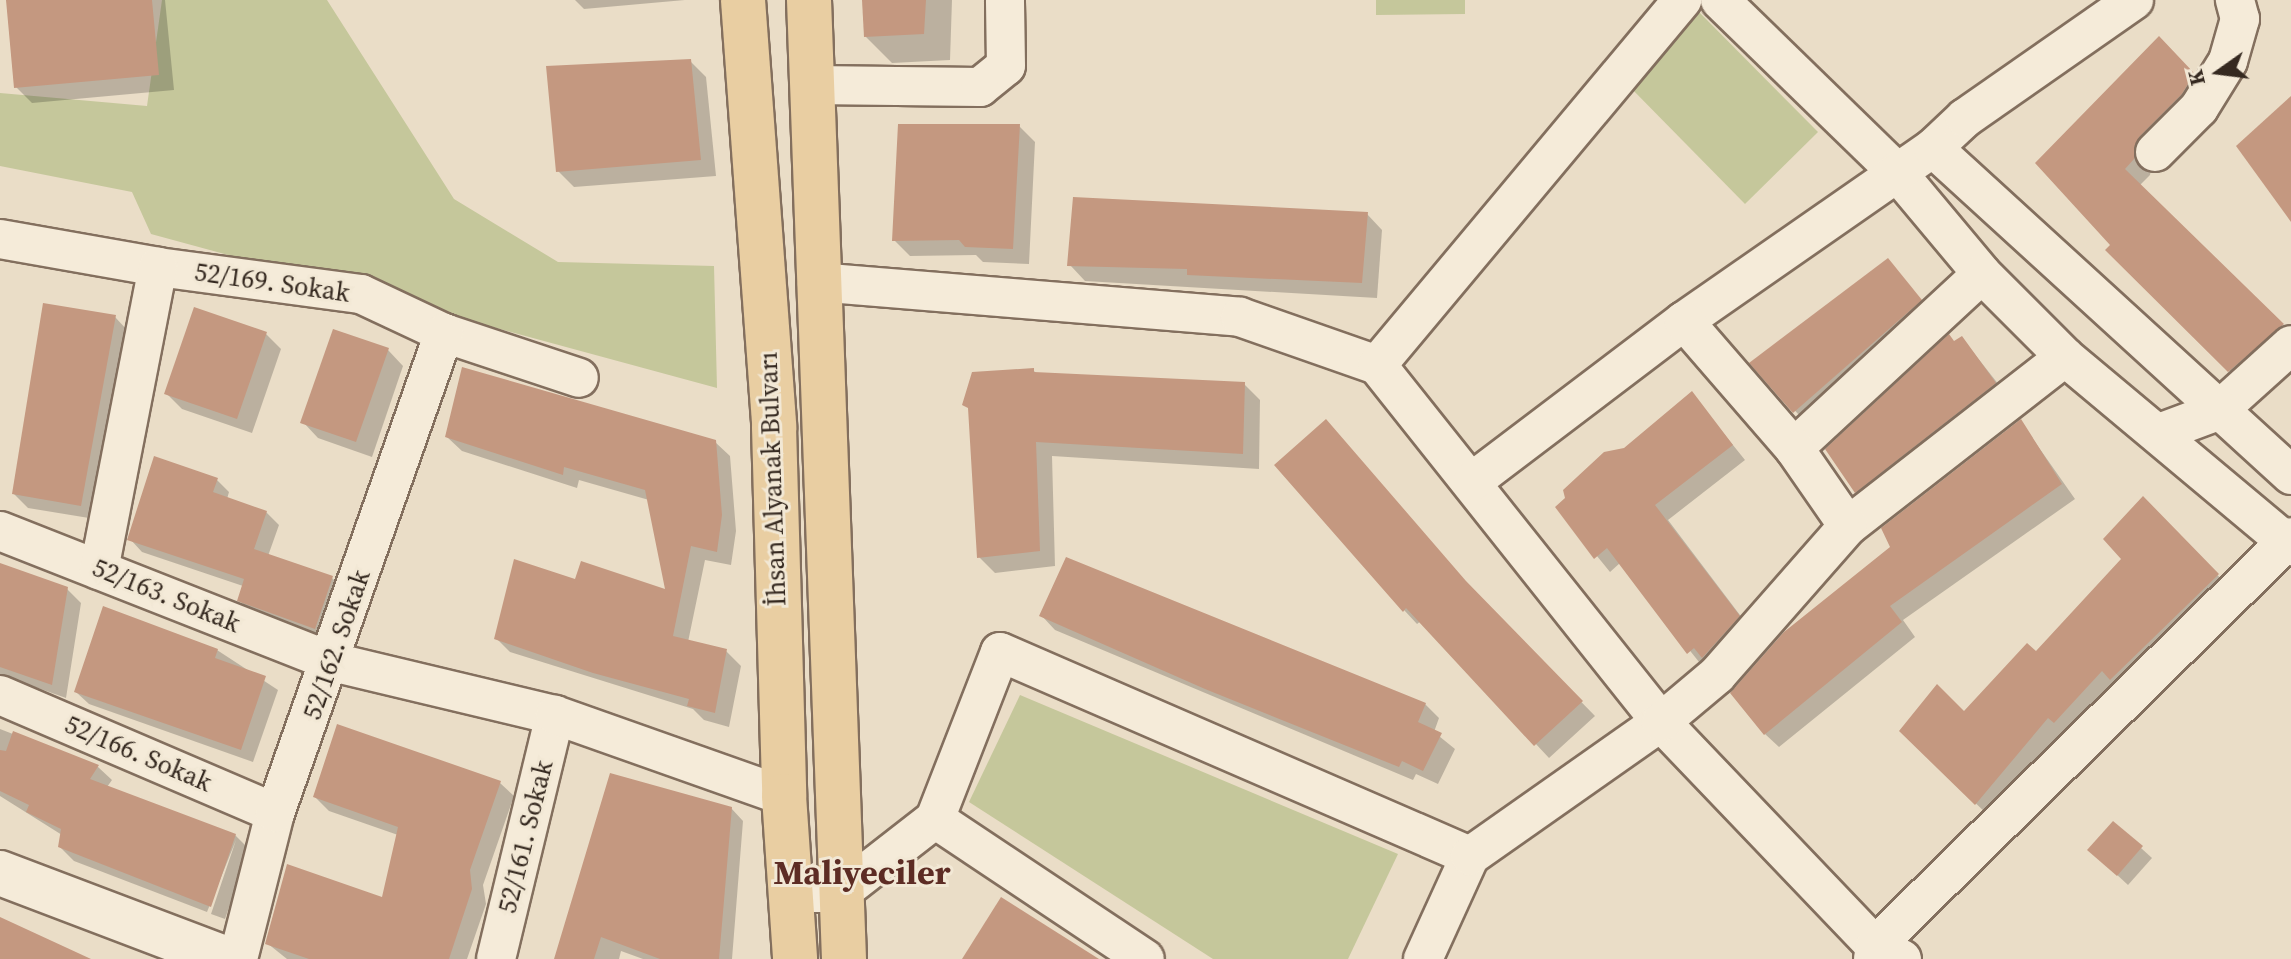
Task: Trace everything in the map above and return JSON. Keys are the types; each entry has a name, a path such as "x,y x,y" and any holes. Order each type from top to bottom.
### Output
{"main road":[{"name":"İhsan Alyanak Bulvarı","path":"743,0 774,427 784,796 795,959"},
{"name":"İhsan Alyanak Bulvarı","path":"809,0 844,959"},
{"path":"0,873 226,959"}],"street":[{"path":"813,85 980,87 1006,66 1005,0"},
{"path":"1377,365 1682,0"},
{"path":"817,282 1240,317 1377,365 1473,481 1661,722 1883,955 2290,542 2065,357 1982,274 1896,171 1720,0"},
{"path":"1473,481 1684,321 1933,148 1965,118 2134,0"},
{"path":"2155,152 2199,108 2228,61 2240,19 2235,0"},
{"path":"1933,148 2291,475"},
{"name":"52/169. Sokak","path":"0,239 158,267 361,294 444,333 579,378"},
{"path":"99,570 158,267"},
{"path":"1794,448 1982,274"},
{"path":"1684,321 1794,448 1848,526"},
{"name":"52/162. Sokak","path":"238,959 275,813 332,662 444,333"},
{"path":"2159,433 2218,411 2291,345"},
{"path":"1423,959 1470,856 1661,722 1717,675 1848,526 2065,357"},
{"name":"52/163. Sokak","path":"0,531 332,662"},
{"path":"791,893 840,893 935,819 1000,652 1470,856"},
{"path":"332,662 555,715 784,796"},
{"name":"52/166. Sokak","path":"0,695 275,813"},
{"name":"52/161. Sokak","path":"496,959 555,715"},
{"path":"935,819 1145,959"}],"green space":[{"path":"162,0 327,0 454,199 558,262 714,266 717,388 151,234 132,192 0,166 0,93 147,106"},
{"path":"1376,0 1465,0 1465,14 1376,15"},
{"path":"1698,11 1818,132 1745,204 1626,83"},
{"path":"1020,695 1398,854 1348,959 1213,959 969,802"}],"building":[{"path":"6,0 152,0 159,75 14,88"},
{"path":"862,0 926,0 924,34 864,37"},
{"path":"2159,36 2194,73 2182,94 2139,137 2134,159 2125,169 2284,324 2228,372 2105,250 2110,245 2035,163"},
{"path":"691,59 701,160 556,172 546,66"},
{"path":"2291,96 2291,222 2236,146"},
{"path":"898,124 1020,124 1013,249 965,247 959,240 892,241"},
{"path":"1073,197 1368,212 1362,283 1187,275 1187,269 1067,266"},
{"path":"1888,258 1922,300 1793,413 1749,363"},
{"path":"43,303 116,315 81,506 12,494"},
{"path":"194,307 267,332 237,419 164,394"},
{"path":"333,329 389,348 356,442 300,423"},
{"path":"1949,334 1954,341 1962,336 1996,383 1855,493 1825,449"},
{"path":"462,367 716,440 722,515 717,552 691,546 673,636 727,649 715,713 687,706 689,699 593,673 494,639 514,559 575,579 581,561 665,589 645,490 564,467 563,475 445,437"},
{"path":"1034,368 1034,372 1245,382 1243,454 1036,442 1040,551 977,558 968,408 962,405 972,372"},
{"path":"1692,391 1733,445 1655,505 1740,616 1702,658 1694,648 1687,654 1607,548 1594,559 1555,507 1565,498 1563,490 1604,452 1624,448"},
{"path":"1326,419 1466,581 1583,701 1534,746 1406,608 1403,612 1274,465"},
{"path":"2021,419 2062,484 1890,606 1902,622 1764,735 1730,693 1784,632 1890,547 1881,528"},
{"path":"154,456 218,478 213,492 267,511 254,549 333,576 315,629 237,601 244,579 127,540"},
{"path":"2143,496 2219,574 2110,680 2102,671 2054,723 2048,718 1975,805 1899,731 1937,684 1964,711 2027,643 2036,651 2121,559 2103,539"},
{"path":"1066,557 1426,703 1418,722 1442,733 1423,771 1402,761 1399,767 1205,689 1039,616"},
{"path":"0,563 68,587 52,685 0,667"},
{"path":"103,606 218,649 215,658 266,676 241,750 74,692"},
{"path":"337,724 501,781 470,870 472,889 449,959 309,959 265,944 287,864 382,897 398,827 313,797"},
{"path":"13,731 99,765 90,779 236,834 211,907 58,847 61,829 26,812 29,805 0,791 0,750 6,751"},
{"path":"610,773 732,807 719,959 660,959 601,937 594,959 554,959"},
{"path":"2113,821 2143,846 2117,876 2087,850"},
{"path":"1001,897 1099,959 962,959"},
{"path":"0,917 91,959 0,959"}],"district":[{"name":"Maliyeciler","path":"862,873"}]}
